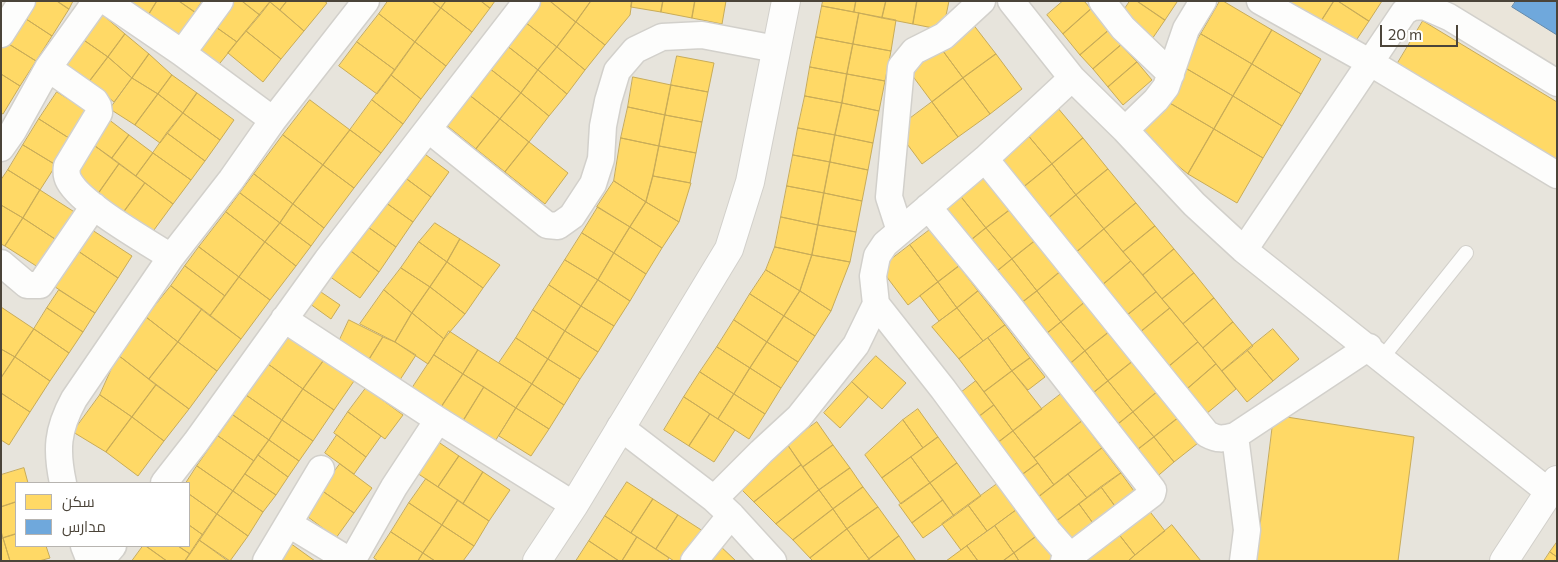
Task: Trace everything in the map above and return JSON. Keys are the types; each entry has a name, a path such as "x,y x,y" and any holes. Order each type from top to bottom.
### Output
{"street":[{"path":"1,34 22,1"},
{"path":"1,148 13,131 48,68 96,1"},
{"path":"106,1 273,120"},
{"path":"182,54 220,1"},
{"path":"63,482 59,464 59,441 64,416 74,399 171,257 231,180 273,120 366,1"},
{"path":"165,482 196,442 333,252 527,1"},
{"path":"537,561 574,505 729,249 750,182 786,1"},
{"path":"900,231 889,197 901,68 914,51 944,36 982,1"},
{"path":"1011,1 1072,78 1125,130 1194,204 1244,250 1375,353 1553,486 1504,561"},
{"path":"1102,1 1123,28 1171,74"},
{"path":"1125,130 1156,100 1166,87 1186,29 1203,1"},
{"path":"1260,1 1371,63 1557,175"},
{"path":"1244,250 1404,12 1412,7 1424,6 1449,17 1557,83"},
{"path":"428,129 539,220 547,225 558,226 572,216 593,184 601,159 603,126 617,71 635,50 662,37 702,35 776,49"},
{"path":"48,68 95,101 98,106 99,113 67,166 66,173 69,182 94,206 171,257"},
{"path":"928,207 1012,310 1153,490 1152,494 1067,558 943,389 876,304 872,276 877,256 885,244 928,207 986,159 1072,78"},
{"path":"986,159 1207,434 1216,439 1235,436 1375,353"},
{"path":"4,272 27,285 40,285 94,206"},
{"path":"694,561 723,507 760,452 799,417 856,345 876,304"},
{"path":"284,319 438,420 574,505"},
{"path":"289,524 351,561 394,487 438,420"},
{"path":"620,427 723,507 773,561"},
{"path":"1235,436 1247,530 1242,561"},
{"path":"266,561 321,469"},
{"path":"84,547 90,561"},
{"path":"100,561 112,547"}],"lane":[{"path":"1375,353 1466,253"}],"shaded area":[{"path":"1,1 1557,1 1557,561 1,561"},
{"path":"1446,1 1557,1 1557,68"}],"building: سكن":[{"path":"28,1 57,1 69,9 52,36 20,15"},
{"path":"57,1 73,1 69,9"},
{"path":"118,1 157,1 146,19"},
{"path":"157,1 179,1 195,12 178,39 146,19"},
{"path":"179,1 202,1 195,12"},
{"path":"229,1 242,1 260,15 237,42 213,25"},
{"path":"242,1 287,1 280,10 270,2 260,15"},
{"path":"287,1 324,1 327,3 304,31 280,10"},
{"path":"388,1 432,1 441,8 415,42 379,14"},
{"path":"432,1 446,1 441,8"},
{"path":"446,1 481,1 490,8 472,32 441,8"},
{"path":"481,1 495,1 490,8"},
{"path":"541,1 550,1 576,22 557,47 525,22"},
{"path":"550,1 591,1 576,22"},
{"path":"591,1 632,1 630,15 605,45 576,22"},
{"path":"632,1 663,1 661,12 631,7"},
{"path":"663,1 695,1 692,18 661,12"},
{"path":"695,1 726,1 722,24 692,18"},
{"path":"823,1 856,1 854,12 822,6"},
{"path":"856,1 886,1 882,18 854,12"},
{"path":"886,1 917,1 913,24 882,18"},
{"path":"917,1 949,1 943,30 913,24"},
{"path":"1063,1 1084,1 1091,9 1063,34 1047,15"},
{"path":"1130,1 1137,1 1165,20 1150,42 1118,19"},
{"path":"1137,1 1176,1 1177,2 1165,20"},
{"path":"1220,1 1272,30 1252,64 1201,34"},
{"path":"1288,1 1334,1 1320,23"},
{"path":"1334,1 1338,1 1369,21 1353,45 1320,23"},
{"path":"1338,1 1382,1 1369,21"},
{"path":"270,2 304,31 281,59 246,31"},
{"path":"822,6 859,13 853,44 816,37"},
{"path":"441,8 472,32 446,66 415,42"},
{"path":"1091,9 1109,30 1080,55 1063,34"},
{"path":"97,10 125,34 108,57 78,36"},
{"path":"859,13 896,20 891,51 853,44"},
{"path":"379,14 415,42 395,70 357,42"},
{"path":"20,15 52,36 36,61 4,41"},
{"path":"969,19 996,54 963,78 937,43"},
{"path":"1423,21 1557,102 1557,163 1396,66"},
{"path":"525,22 557,47 538,70 506,45"},
{"path":"576,22 605,45 585,70 557,47"},
{"path":"213,25 237,42 216,68 195,52"},
{"path":"1109,30 1121,45 1093,69 1080,55"},
{"path":"1272,30 1321,59 1301,94 1252,64"},
{"path":"246,31 281,59 263,82 228,53"},
{"path":"125,34 149,54 132,78 108,57"},
{"path":"1201,34 1252,64 1233,96 1182,66"},
{"path":"78,36 108,57 89,82 60,61"},
{"path":"816,37 853,44 847,74 810,67"},
{"path":"4,41 36,61 20,86 1,74 1,45"},
{"path":"357,42 395,70 377,94 339,66"},
{"path":"415,42 446,66 421,99 391,75"},
{"path":"937,43 963,78 932,102 906,67"},
{"path":"853,44 891,51 885,81 847,74"},
{"path":"506,45 538,70 521,93 489,68"},
{"path":"1121,45 1137,62 1108,87 1093,69"},
{"path":"557,47 585,70 567,94 538,70"},
{"path":"149,54 172,75 158,94 132,78"},
{"path":"996,54 1022,89 990,114 963,78"},
{"path":"677,56 714,63 708,92 671,85"},
{"path":"108,57 132,78 114,102 89,82"},
{"path":"1137,62 1152,80 1123,105 1108,87"},
{"path":"1252,64 1301,94 1282,126 1233,96"},
{"path":"1182,66 1233,96 1214,129 1163,99"},
{"path":"810,67 847,74 842,103 805,96"},
{"path":"489,68 521,93 500,119 468,94"},
{"path":"538,70 567,94 549,116 521,93"},
{"path":"1,74 20,86 3,114 1,113"},
{"path":"847,74 885,81 879,111 842,103"},
{"path":"172,75 197,93 183,113 158,94"},
{"path":"391,75 421,99 403,124 372,100"},
{"path":"633,77 671,85 665,115 628,107"},
{"path":"132,78 158,94 135,125 110,109"},
{"path":"963,78 990,114 958,137 932,102"},
{"path":"671,85 708,92 702,122 665,115"},
{"path":"57,92 89,112 72,140 39,119"},
{"path":"197,93 234,120 220,140 183,113"},
{"path":"521,93 549,116 529,142 500,119"},
{"path":"158,94 183,113 160,143 135,125"},
{"path":"468,94 500,119 476,149 445,124"},
{"path":"805,96 842,103 835,135 798,128"},
{"path":"1233,96 1282,126 1263,158 1214,129"},
{"path":"1163,99 1214,129 1188,174 1171,160 1144,130"},
{"path":"310,100 350,130 323,165 283,135"},
{"path":"372,100 403,124 381,153 350,130"},
{"path":"932,102 958,137 922,164 896,129"},
{"path":"842,103 879,111 873,143 835,135"},
{"path":"628,107 665,115 659,146 621,138"},
{"path":"1057,107 1083,138 1052,164 1026,133"},
{"path":"183,113 220,140 205,161 167,133"},
{"path":"665,115 702,122 696,153 659,146"},
{"path":"39,119 72,140 56,165 23,145"},
{"path":"108,119 129,135 112,158 95,146"},
{"path":"500,119 529,142 505,172 476,149"},
{"path":"798,128 835,135 830,162 793,155"},
{"path":"1214,129 1263,158 1237,203 1188,174"},
{"path":"350,130 381,153 354,188 323,165"},
{"path":"167,133 205,161 191,180 153,153"},
{"path":"1026,133 1052,164 1020,190 994,159"},
{"path":"129,135 153,153 136,176 112,158"},
{"path":"283,135 323,165 293,204 254,174"},
{"path":"835,135 873,143 868,170 830,162"},
{"path":"621,138 659,146 646,202 614,181"},
{"path":"1083,138 1108,169 1076,195 1052,164"},
{"path":"529,142 568,173 545,204 505,172"},
{"path":"23,145 56,165 40,190 8,170"},
{"path":"95,146 119,164 98,194 73,176"},
{"path":"659,146 696,153 690,183 653,176"},
{"path":"418,149 449,172 431,197 400,174"},
{"path":"153,153 191,180 173,204 136,176"},
{"path":"793,155 830,162 824,193 787,186"},
{"path":"830,162 868,170 862,201 824,193"},
{"path":"119,164 145,183 123,213 98,194"},
{"path":"1052,164 1076,195 1045,221 1020,190"},
{"path":"323,165 354,188 324,228 293,204"},
{"path":"1108,169 1136,203 1104,229 1076,195"},
{"path":"8,170 40,190 23,218 1,205 1,180"},
{"path":"982,173 1011,209 986,228 958,193"},
{"path":"254,174 293,204 280,223 240,193"},
{"path":"400,174 431,197 413,222 382,200"},
{"path":"653,176 691,183 679,222 646,202"},
{"path":"614,181 646,202 630,227 597,207"},
{"path":"145,183 173,204 151,234 123,213"},
{"path":"787,186 824,193 818,225 781,217"},
{"path":"40,190 76,213 58,241 23,218"},
{"path":"240,193 280,223 265,242 226,212"},
{"path":"824,193 862,201 856,232 818,225"},
{"path":"958,193 986,228 965,245 937,210"},
{"path":"1076,195 1104,229 1073,255 1045,221"},
{"path":"382,200 413,222 396,247 365,225"},
{"path":"646,202 679,222 662,248 630,227"},
{"path":"1136,203 1155,226 1123,252 1104,229"},
{"path":"293,204 324,228 311,246 280,223"},
{"path":"1,205 23,218 5,246 1,244"},
{"path":"598,207 630,227 614,253 582,233"},
{"path":"1011,209 1036,240 1012,259 986,228"},
{"path":"226,212 265,242 239,277 199,247"},
{"path":"781,217 818,225 812,255 775,247"},
{"path":"23,218 58,241 41,269 5,246"},
{"path":"280,223 311,246 296,266 265,242"},
{"path":"435,223 460,239 447,262 419,242"},
{"path":"365,225 396,247 379,272 348,249"},
{"path":"818,225 856,232 850,262 812,255"},
{"path":"86,226 132,256 118,278 72,247"},
{"path":"1155,226 1174,249 1143,275 1123,252"},
{"path":"630,227 662,248 646,274 614,253"},
{"path":"986,228 1012,259 990,277 965,245"},
{"path":"931,229 959,266 938,282 910,245"},
{"path":"1104,229 1131,261 1100,287 1073,255"},
{"path":"582,233 614,253 598,280 565,260"},
{"path":"460,239 500,265 483,288 447,262"},
{"path":"1036,240 1061,271 1037,291 1012,259"},
{"path":"265,242 296,266 270,300 239,277"},
{"path":"419,242 447,262 430,287 401,268"},
{"path":"910,245 938,282 908,305 880,268"},
{"path":"72,247 118,278 95,313 49,283"},
{"path":"199,247 239,277 225,296 185,266"},
{"path":"775,247 812,255 800,291 766,270"},
{"path":"348,249 379,272 360,298 329,276"},
{"path":"1174,249 1194,273 1162,299 1143,275"},
{"path":"614,253 646,274 630,301 598,280"},
{"path":"812,255 850,262 831,311 800,291"},
{"path":"1012,259 1037,291 1015,308 990,277"},
{"path":"565,260 598,280 581,306 549,285"},
{"path":"1131,261 1156,292 1125,317 1100,287"},
{"path":"447,262 483,288 465,314 430,287"},
{"path":"185,266 225,296 210,316 171,286"},
{"path":"959,266 978,291 957,308 938,282"},
{"path":"401,268 430,287 412,313 384,290"},
{"path":"766,270 800,291 784,316 750,294"},
{"path":"1061,271 1085,302 1061,322 1037,291"},
{"path":"1194,273 1214,298 1183,324 1162,299"},
{"path":"239,277 270,300 241,339 210,316"},
{"path":"598,280 630,301 614,326 581,306"},
{"path":"938,282 957,308 939,321 920,296"},
{"path":"549,285 581,306 565,331 533,310"},
{"path":"171,286 202,309 178,342 146,317"},
{"path":"430,287 465,314 444,339 412,313"},
{"path":"315,288 340,305 331,319 306,301"},
{"path":"59,290 95,313 83,332 47,308"},
{"path":"384,290 412,313 395,342 360,324"},
{"path":"800,291 831,311 815,336 784,316"},
{"path":"978,291 1005,325 983,341 957,308"},
{"path":"1037,291 1061,322 1040,339 1015,308"},
{"path":"1156,292 1170,308 1138,334 1125,317"},
{"path":"750,294 784,316 767,342 734,320"},
{"path":"1214,298 1233,322 1203,348 1183,324"},
{"path":"1085,302 1109,332 1085,351 1061,322"},
{"path":"581,306 614,326 598,352 565,331"},
{"path":"1,307 34,329 15,357 1,349"},
{"path":"47,308 83,332 69,353 34,329"},
{"path":"957,308 983,341 959,359 932,327"},
{"path":"1170,308 1198,342 1167,368 1138,334"},
{"path":"202,309 241,339 217,371 178,342"},
{"path":"533,310 565,331 548,359 516,338"},
{"path":"412,313 444,339 428,364 395,342"},
{"path":"784,316 815,336 798,362 767,342"},
{"path":"146,317 178,342 149,379 118,355"},
{"path":"349,320 383,337 365,366 336,348"},
{"path":"734,320 767,342 750,368 717,347"},
{"path":"1061,322 1085,351 1064,369 1040,339"},
{"path":"1233,322 1253,346 1222,371 1203,348"},
{"path":"1005,325 1030,358 1012,371 988,338"},
{"path":"34,329 69,353 50,381 15,357"},
{"path":"1273,329 1299,359 1273,381 1247,350"},
{"path":"449,331 478,350 463,374 434,355"},
{"path":"565,331 598,352 580,379 548,359"},
{"path":"1109,332 1133,361 1108,381 1085,351"},
{"path":"288,335 324,360 303,389 268,364"},
{"path":"383,337 416,355 396,386 365,366"},
{"path":"516,338 548,359 532,384 499,363"},
{"path":"988,338 1012,371 984,392 959,359"},
{"path":"178,342 217,371 189,409 149,379"},
{"path":"767,342 798,362 781,388 750,368"},
{"path":"1198,342 1216,364 1186,390 1167,368"},
{"path":"717,347 750,368 734,394 700,372"},
{"path":"1,349 15,357 1,378"},
{"path":"478,350 532,384 516,408 463,374"},
{"path":"1247,350 1273,381 1247,402 1222,371"},
{"path":"1085,351 1108,381 1087,398 1064,369"},
{"path":"118,355 156,385 132,417 100,395"},
{"path":"434,355 463,374 438,412 409,393"},
{"path":"876,356 906,383 882,409 852,382"},
{"path":"15,357 50,381 30,412 1,393 1,378"},
{"path":"1030,358 1045,377 1028,390 1012,371"},
{"path":"548,359 580,379 564,405 532,384"},
{"path":"324,360 354,381 334,410 303,389"},
{"path":"1133,361 1157,392 1133,412 1108,381"},
{"path":"268,364 303,389 282,420 246,395"},
{"path":"1216,364 1236,389 1206,414 1186,390"},
{"path":"750,368 781,388 765,414 734,394"},
{"path":"1012,371 1042,409 1013,431 984,392"},
{"path":"700,372 734,394 718,419 684,397"},
{"path":"463,374 484,387 460,426 438,412"},
{"path":"976,381 994,405 972,422 954,398"},
{"path":"1108,381 1133,412 1112,429 1087,398"},
{"path":"852,382 868,397 840,428 824,413"},
{"path":"532,384 564,405 549,429 516,408"},
{"path":"156,385 189,409 164,441 132,417"},
{"path":"484,387 516,408 492,446 460,426"},
{"path":"366,388 403,415 385,439 348,412"},
{"path":"303,389 334,410 313,441 282,420"},
{"path":"1157,392 1178,418 1154,437 1133,412"},
{"path":"1,393 30,412 9,445 1,440"},
{"path":"734,394 765,414 749,439 718,419"},
{"path":"1061,394 1082,421 1034,458 1013,431"},
{"path":"100,395 132,417 106,452 73,432"},
{"path":"246,395 282,420 269,440 233,415"},
{"path":"684,397 710,414 689,446 664,430"},
{"path":"994,405 1013,431 991,448 972,422"},
{"path":"516,408 549,429 531,456 499,436"},
{"path":"918,409 938,437 923,448 903,420"},
{"path":"348,412 381,436 366,457 334,433"},
{"path":"1133,412 1154,437 1132,454 1112,429"},
{"path":"710,414 735,430 714,462 689,446"},
{"path":"233,415 269,440 254,461 218,436"},
{"path":"1274,415 1414,437 1398,561 1256,561"},
{"path":"132,417 164,441 138,476 106,452"},
{"path":"1178,418 1198,443 1174,462 1154,437"},
{"path":"282,420 313,441 299,461 269,440"},
{"path":"903,420 923,448 882,478 865,455"},
{"path":"1082,421 1102,448 1054,485 1034,458"},
{"path":"817,422 833,445 803,467 787,444"},
{"path":"1013,431 1038,463 1015,480 991,448"},
{"path":"337,435 366,457 354,474 325,453"},
{"path":"218,436 254,461 233,491 197,466"},
{"path":"431,437 459,456 438,487 411,469"},
{"path":"938,437 957,463 930,483 911,457"},
{"path":"1154,437 1174,462 1153,480 1132,454"},
{"path":"269,440 299,461 288,477 258,455"},
{"path":"787,444 801,465 754,502 737,485"},
{"path":"833,445 850,468 819,490 803,467"},
{"path":"1102,448 1121,473 1087,498 1068,474"},
{"path":"258,455 288,477 276,495 245,474"},
{"path":"459,456 483,472 463,504 438,487"},
{"path":"911,457 930,483 901,504 882,478"},
{"path":"957,463 981,496 954,516 930,483"},
{"path":"1038,463 1054,485 1032,502 1015,480"},
{"path":"340,464 372,488 354,513 321,490"},
{"path":"801,465 819,490 776,524 754,502"},
{"path":"197,466 233,491 217,514 190,495 190,482 187,482"},
{"path":"24,468 28,482 15,482 15,502 1,507 1,475"},
{"path":"850,468 863,487 833,509 819,490"},
{"path":"483,472 510,490 489,521 463,504"},
{"path":"1121,473 1139,498 1120,513 1101,487"},
{"path":"245,474 276,495 263,512 233,491"},
{"path":"1068,474 1087,498 1050,526 1032,502"},
{"path":"426,479 458,500 442,525 409,503"},
{"path":"1004,479 1023,505 987,531 968,505"},
{"path":"627,482 653,499 631,533 605,516"},
{"path":"930,483 943,500 912,523 899,505"},
{"path":"863,487 878,507 847,529 833,509"},
{"path":"1101,487 1120,513 1098,530 1079,504"},
{"path":"321,490 354,513 336,538 304,514"},
{"path":"819,490 833,509 793,540 776,524"},
{"path":"233,491 263,512 248,536 217,514"},
{"path":"190,495 217,514 203,535 190,526"},
{"path":"653,499 678,515 656,549 631,533"},
{"path":"458,500 489,521 474,546 442,525"},
{"path":"943,500 954,516 923,538 912,523"},
{"path":"15,502 15,534 3,538 1,531 1,507"},
{"path":"409,503 442,525 423,553 391,532"},
{"path":"1079,504 1098,530 1069,552 1050,526"},
{"path":"1144,504 1165,531 1135,555 1114,528"},
{"path":"968,505 987,531 961,550 942,524"},
{"path":"1023,505 1042,532 1014,553 995,526"},
{"path":"878,507 899,536 869,559 847,529"},
{"path":"833,509 847,529 810,558 793,540"},
{"path":"217,514 248,536 230,561 199,540"},
{"path":"678,515 706,533 688,561 674,561 656,549"},
{"path":"605,516 637,537 622,561 619,561 589,541"},
{"path":"442,525 474,546 463,561 435,561 423,553"},
{"path":"1172,525 1201,561 1128,561 1135,555"},
{"path":"190,526 203,535 190,554 180,547 190,547"},
{"path":"995,526 1014,553 1003,561 978,561 967,546"},
{"path":"1114,528 1135,555 1128,561 1073,561"},
{"path":"847,529 869,559 866,561 813,561 810,558"},
{"path":"391,532 423,553 418,561 378,561 374,558"},
{"path":"1042,532 1059,556 1053,561 1019,561 1014,553"},
{"path":"15,534 15,547 46,547 50,558 39,561 10,561 3,538"},
{"path":"899,536 916,561 870,561 869,559"},
{"path":"637,537 669,558 667,561 622,561"},
{"path":"1,538 3,538 10,561 1,561"},
{"path":"199,540 228,561 185,561"},
{"path":"589,541 619,561 576,561"},
{"path":"1557,542 1557,557 1550,552"},
{"path":"290,543 315,561 278,561"},
{"path":"717,543 736,561 700,561"},
{"path":"967,546 978,561 946,561 961,550"},
{"path":"142,547 147,547 167,561 132,561"},
{"path":"147,547 180,547 190,554 185,561 167,561"},
{"path":"1550,552 1557,557 1557,561 1544,561"},
{"path":"423,553 435,561 418,561"},
{"path":"1014,553 1019,561 1003,561"}],"building: مدارس":[{"path":"1516,1 1557,1 1557,35 1512,7"}]}
